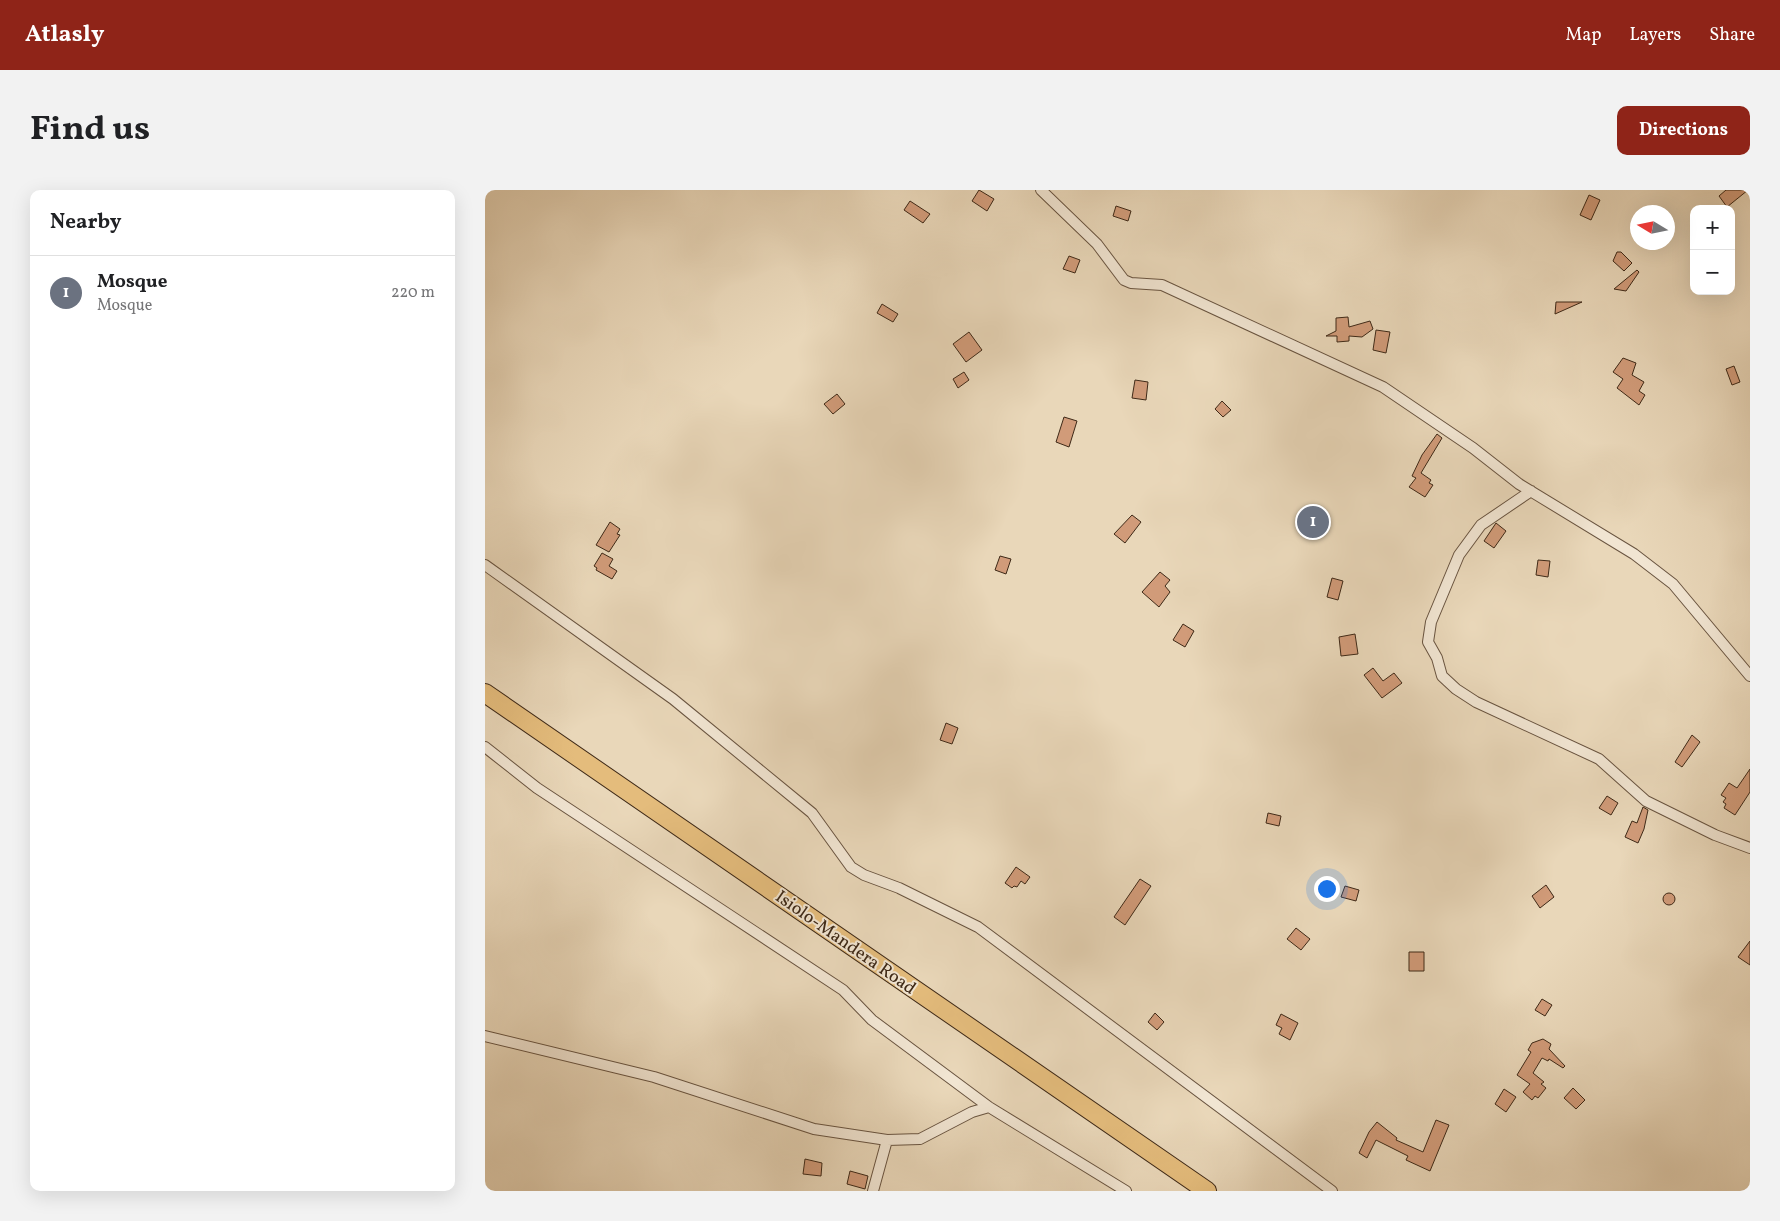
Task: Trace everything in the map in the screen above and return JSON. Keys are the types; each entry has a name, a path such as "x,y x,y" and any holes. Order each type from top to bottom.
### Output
{"highway":[{"name":"Isiolo-Mandera Road","path":"485,693 1198,1189"}],"street":[{"path":"1041,190 1097,244 1124,280 1131,283 1162,285 1383,387 1531,491 1634,554 1673,584 1750,676"},
{"path":"1531,491 1481,525 1459,555 1431,622 1428,642 1437,658 1442,676 1456,689 1476,702 1599,759 1646,802 1715,835 1750,848"},
{"path":"485,565 688,711 811,813 851,867 857,872 899,888 978,927 1332,1191"},
{"path":"485,747 537,788 843,990 872,1020 989,1107 1126,1191"},
{"path":"485,1036 655,1077 814,1129 887,1140 902,1141 925,1137 972,1112 989,1107"},
{"path":"873,1191 887,1140"}],"building":[{"path":"979,190 994,199 987,211 972,201"},
{"path":"1726,190 1748,190 1729,205 1726,205 1719,196"},
{"path":"1589,195 1600,200 1591,220 1580,215"},
{"path":"910,201 930,214 923,223 904,210"},
{"path":"1116,206 1131,211 1128,221 1113,216"},
{"path":"1617,252 1621,252 1632,263 1624,271 1613,261"},
{"path":"1069,256 1080,260 1075,273 1063,269"},
{"path":"1637,270 1639,272 1626,291 1614,289"},
{"path":"1556,302 1582,302 1555,314"},
{"path":"882,304 898,314 893,322 877,313"},
{"path":"1348,317 1349,327 1370,321 1373,329 1362,337 1349,336 1349,341 1337,342 1337,336 1326,336 1336,331 1336,318"},
{"path":"1376,330 1390,332 1386,353 1373,350"},
{"path":"969,332 982,350 966,362 953,344"},
{"path":"1623,358 1636,363 1632,375 1644,382 1639,391 1645,395 1639,405 1617,388 1623,379 1613,372"},
{"path":"1734,366 1740,382 1732,385 1726,369"},
{"path":"964,372 969,380 958,388 953,379"},
{"path":"1135,380 1148,382 1146,400 1132,398"},
{"path":"837,394 845,404 833,414 824,404"},
{"path":"1222,401 1231,410 1223,417 1215,409"},
{"path":"1064,417 1077,421 1069,447 1056,442"},
{"path":"1437,434 1442,438 1421,473 1431,480 1429,483 1433,485 1425,497 1409,487 1416,478 1412,476 1422,455"},
{"path":"1132,515 1141,522 1125,543 1114,534"},
{"path":"1322,518 1322,535 1308,535 1308,519"},
{"path":"610,522 620,529 617,534 620,535 609,552 596,545"},
{"path":"1496,523 1506,531 1494,548 1484,541"},
{"path":"602,553 613,559 609,566 617,571 612,579 596,570 597,568 594,566"},
{"path":"1000,556 1011,559 1006,574 995,570"},
{"path":"1538,560 1550,561 1548,577 1536,575"},
{"path":"1160,572 1170,580 1165,586 1170,592 1159,607 1142,592"},
{"path":"1332,578 1343,581 1338,600 1327,597"},
{"path":"1183,624 1194,631 1185,647 1173,640"},
{"path":"1355,634 1358,654 1341,656 1339,637"},
{"path":"1373,668 1383,681 1394,673 1402,683 1382,698 1364,675"},
{"path":"946,723 958,728 952,744 940,740"},
{"path":"1692,735 1700,742 1682,767 1675,762"},
{"path":"1750,769 1750,792 1735,815 1724,808 1726,804 1723,802 1726,798 1721,795 1729,783 1737,788"},
{"path":"1607,796 1618,803 1611,815 1599,808"},
{"path":"1643,807 1648,810 1644,829 1638,843 1625,837 1632,821 1637,823"},
{"path":"1268,813 1281,816 1279,826 1266,823"},
{"path":"1016,867 1030,877 1025,884 1021,881 1017,887 1014,886 1012,888 1005,883"},
{"path":"1140,879 1151,886 1125,925 1114,917"},
{"path":"1546,885 1554,897 1540,908 1532,896"},
{"path":"1345,886 1359,890 1356,901 1341,897"},
{"path":"1667,893 1671,893 1675,899 1671,905 1667,905 1663,901 1663,897"},
{"path":"1296,928 1310,939 1301,950 1287,939"},
{"path":"1750,941 1750,965 1738,957"},
{"path":"1409,952 1424,952 1424,971 1409,971"},
{"path":"1542,999 1552,1005 1545,1016 1535,1010"},
{"path":"1155,1013 1164,1022 1157,1030 1148,1022"},
{"path":"1281,1014 1298,1023 1290,1040 1279,1034 1282,1028 1276,1025"},
{"path":"1543,1039 1551,1044 1549,1049 1565,1066 1563,1068 1549,1059 1548,1061 1542,1058 1533,1073 1544,1082 1541,1084 1546,1088 1538,1098 1535,1096 1532,1100 1523,1092 1530,1084 1517,1075 1531,1052 1528,1050 1532,1043"},
{"path":"1573,1088 1585,1100 1576,1109 1564,1098"},
{"path":"1504,1089 1516,1097 1506,1112 1495,1104"},
{"path":"1436,1120 1449,1125 1430,1171 1406,1160 1408,1156 1376,1140 1367,1158 1359,1153 1369,1132 1377,1122 1397,1138 1396,1140 1423,1152"},
{"path":"805,1159 822,1163 821,1176 803,1174"},
{"path":"850,1171 868,1176 865,1189 847,1184"}],"place":[{"name":"Mosque","path":"1313,522"}]}
